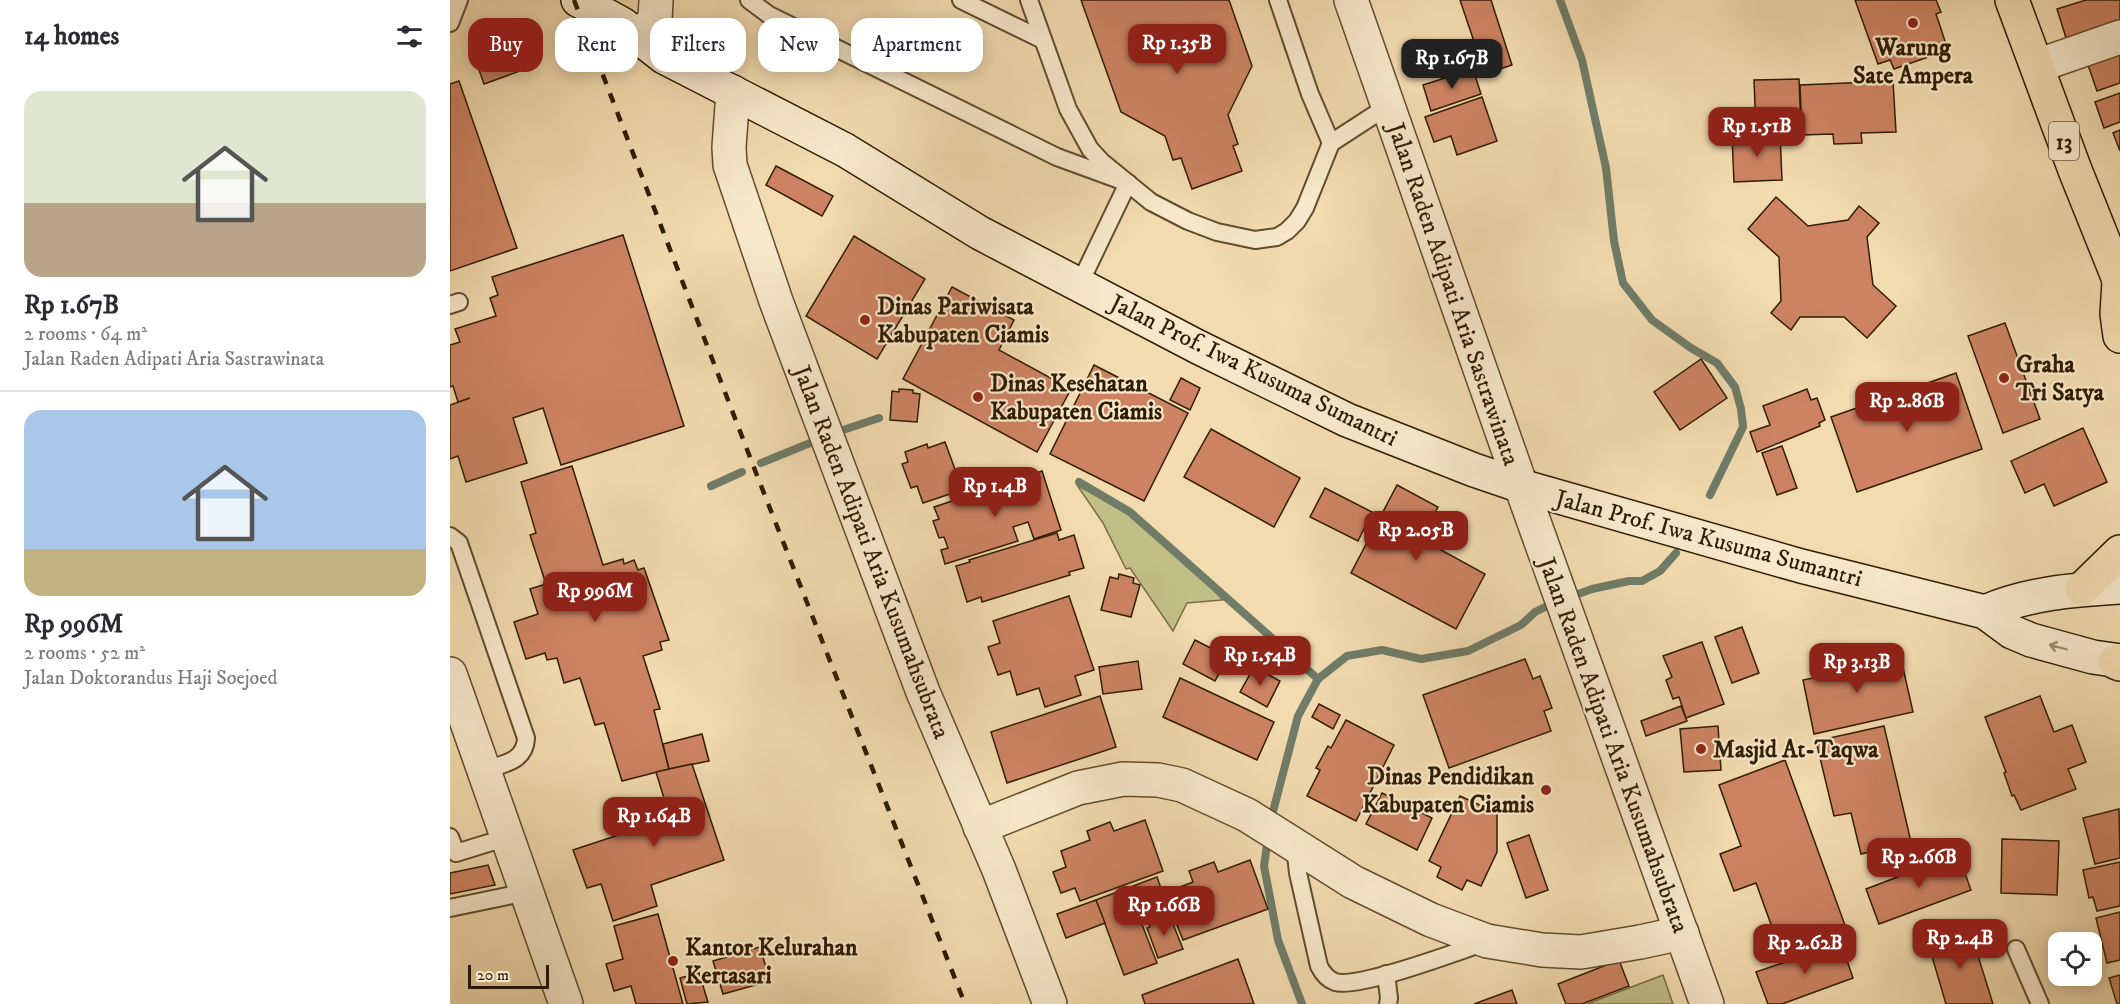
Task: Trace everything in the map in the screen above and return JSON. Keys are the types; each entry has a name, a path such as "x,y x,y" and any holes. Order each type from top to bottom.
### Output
{"highway":[{"name":"13","path":"2012,0 2119,281 2116,314 2120,336"},
{"path":"2082,589 2120,552"}],"street":[{"name":"Jalan Prof. Iwa Kusuma Sumantri","path":"579,0 639,36 664,57 845,150 980,233 1198,347 1347,420 1521,486 1801,566 1985,612"},
{"path":"639,36 655,20 656,0"},
{"name":"Jalan Raden Adipati Aria Sastrawinata","path":"1351,0 1521,486"},
{"path":"2037,66 2120,37"},
{"name":"Jalan Raden Adipati Aria Kusumahsubrata","path":"733,92 729,147 732,171 776,301 923,692 999,870 1050,1004"},
{"name":"Jalan Raden Adipati Aria Kusumahsubrata","path":"1521,486 1707,1004"},
{"path":"2118,663 2031,640 1999,624 1985,612 2028,596 2120,587"},
{"path":"450,674 566,1004"},
{"path":"980,826 1078,789 1122,778 1158,780 1182,785 1209,796 1278,835 1353,882 1431,920 1487,941 1542,950 1581,952 1682,933"}],"lane":[{"path":"450,23 459,0"},
{"path":"749,0 769,15 1057,157 1128,183"},
{"path":"961,0 1042,40"},
{"path":"1029,0 1068,109 1089,149 1151,202 1188,221 1231,236 1255,240 1268,239 1287,231 1305,208 1331,142 1388,106"},
{"path":"1278,0 1310,94 1331,142"},
{"path":"1079,285 1128,183"},
{"path":"450,536 459,543 526,738 523,751 516,760 484,770"},
{"path":"1278,835 1300,883 1319,966 1330,980 1342,983 1386,974 1487,941"},
{"path":"450,837 456,853 508,837"},
{"path":"450,908 527,892"},
{"path":"2016,949 2040,1004"},
{"path":"1386,974 1388,1004"}],"shaded area":[{"path":"1077,485 1125,512 1207,583 1223,600 1187,603 1173,631 1130,568 1126,569 1103,523"},
{"path":"1663,975 1673,1004 1587,1004"}],"building":[{"path":"1081,0 1229,0 1252,66 1228,115 1238,144 1233,146 1242,171 1192,189 1181,158 1173,160 1165,136 1121,112"},
{"path":"1460,0 1491,0 1512,65 1485,74"},
{"path":"1855,0 1936,0 1941,12 1936,14 1948,50 1894,69 1890,60 1878,64"},
{"path":"2086,0 2120,0 2120,23 2067,41 2057,9"},
{"path":"2120,53 2120,83 2097,91 2088,65"},
{"path":"1473,69 1481,94 1431,111 1423,85"},
{"path":"480,72 517,72 484,84"},
{"path":"1799,79 1801,127 1756,129 1754,80"},
{"path":"459,81 517,248 450,271 450,84"},
{"path":"1893,81 1896,132 1861,133 1862,143 1834,144 1833,134 1802,135 1800,85"},
{"path":"2120,93 2120,122 2104,128 2095,102"},
{"path":"1482,97 1497,141 1457,155 1451,136 1434,142 1425,117"},
{"path":"2120,130 2120,151 2113,133"},
{"path":"1780,134 1782,180 1734,182 1732,137"},
{"path":"776,166 833,196 822,216 766,185"},
{"path":"1776,197 1808,226 1848,220 1859,206 1879,223 1867,237 1873,285 1896,306 1867,338 1844,317 1800,317 1791,330 1771,313 1781,301 1779,257 1748,229"},
{"path":"623,235 684,426 561,465 543,408 513,418 527,463 466,482 458,456 450,459 450,405 470,398 458,402 453,386 450,387 450,345 460,342 455,329 496,316 490,298 498,295 492,277"},
{"path":"854,236 925,279 877,359 806,316"},
{"path":"952,287 1014,320 999,350 1071,389 1037,452 903,379"},
{"name":"Graha Tri Satya","path":"2005,323 2040,419 2003,433 1968,336"},
{"path":"1701,359 1727,398 1680,430 1654,392"},
{"path":"1094,365 1188,413 1144,501 1050,454"},
{"path":"1956,373 1982,449 1857,492 1831,417"},
{"path":"1181,378 1200,388 1190,410 1170,400"},
{"path":"899,389 913,390 913,393 920,394 917,422 890,420 892,391 899,392"},
{"path":"1807,389 1811,400 1817,398 1825,420 1819,423 1820,426 1757,452 1750,432 1770,425 1763,406"},
{"path":"2083,428 2107,482 2054,506 2044,484 2025,493 2011,461"},
{"path":"1211,429 1300,478 1274,527 1184,477"},
{"path":"945,442 960,483 954,486 956,492 923,503 917,486 911,488 902,464 908,462 905,452 927,444 928,448"},
{"path":"1782,446 1797,488 1777,495 1762,453"},
{"path":"572,466 603,565 623,559 624,564 634,560 638,570 644,568 669,640 660,642 662,650 643,656 660,709 654,710 669,769 622,781 604,723 595,725 580,678 564,683 557,658 547,660 545,653 526,659 514,622 538,614 530,589 546,584 530,535 536,533 521,482"},
{"path":"1042,471 1061,530 1034,539 1028,522 1013,527 1018,541 945,564 941,550 948,548 944,537 939,538 933,521 939,519 934,507 1004,484 1007,492 1024,487 1022,478"},
{"path":"1397,485 1438,507 1421,539 1485,574 1456,629 1351,573"},
{"path":"1325,488 1372,512 1358,541 1310,517"},
{"path":"1057,533 1059,540 1074,535 1084,568 1069,572 1070,575 982,602 981,597 967,602 956,566"},
{"path":"1119,574 1134,578 1133,583 1140,585 1131,617 1101,610 1110,577 1118,579"},
{"path":"1069,596 1094,670 1075,676 1081,695 1045,707 1039,688 1017,695 1010,671 998,675 988,647 1000,643 993,621"},
{"path":"1742,627 1759,673 1732,683 1715,637"},
{"path":"1195,640 1228,657 1215,681 1183,664"},
{"path":"1702,642 1724,704 1686,718 1679,697 1673,699 1666,680 1672,677 1663,656"},
{"path":"1860,653 1863,667 1901,659 1913,712 1814,734 1803,680 1828,675 1825,661"},
{"path":"1525,659 1533,679 1540,676 1552,708 1544,711 1551,731 1449,768 1423,695"},
{"path":"1138,661 1142,689 1103,694 1099,667"},
{"path":"1254,667 1280,681 1267,707 1240,692"},
{"path":"1180,678 1274,722 1257,760 1163,717"},
{"path":"1100,696 1116,747 1007,783 991,732"},
{"path":"2040,696 2054,732 2072,725 2086,762 2068,769 2076,789 2021,810 2014,795 2012,796 2004,773 2006,772 1985,717"},
{"path":"1319,704 1340,715 1333,729 1312,717"},
{"path":"1681,706 1687,721 1646,736 1641,721"},
{"path":"1346,720 1394,745 1356,821 1307,796 1320,770 1316,768 1328,746 1331,748"},
{"name":"Masjid At-Taqwa","path":"1718,726 1721,770 1684,772 1680,729"},
{"path":"1884,726 1911,842 1861,854 1851,813 1834,816 1816,741"},
{"path":"702,734 709,761 669,769 663,744"},
{"path":"1785,760 1846,928 1781,952 1756,883 1734,891 1720,854 1741,846 1719,785"},
{"path":"692,764 724,860 651,885 657,906 613,921 601,884 587,888 573,850 670,818 656,772"},
{"path":"1382,793 1432,818 1417,850 1366,824"},
{"path":"1460,796 1497,813 1497,852 1481,886 1467,880 1462,890 1437,877 1441,867 1429,861"},
{"path":"2119,809 2120,858 2095,864 2083,818"},
{"path":"1145,820 1163,871 1080,901 1075,888 1061,893 1053,872 1066,867 1061,851 1090,840 1087,831 1110,822 1114,831"},
{"path":"1529,835 1548,890 1526,898 1507,843"},
{"path":"2002,839 2059,841 2057,895 2001,893"},
{"path":"1958,854 1971,890 1879,924 1866,889"},
{"path":"1250,860 1268,909 1183,940 1164,893 1193,882 1189,871 1214,862 1218,872"},
{"path":"2120,862 2120,906 2097,911 2093,897 2089,898 2083,870"},
{"path":"488,865 495,885 450,894 450,873"},
{"path":"1157,877 1169,911 1141,922 1157,963 1124,975 1096,900"},
{"path":"1096,900 1105,923 1066,938 1057,914"},
{"path":"2120,912 2120,960 2107,963 2102,932 2099,932 2096,918"},
{"path":"658,914 683,1004 636,1004 631,986 614,991 606,964 623,959 614,926"},
{"path":"1165,916 1167,921 1171,919 1183,949 1158,958 1147,928 1150,927 1148,922"},
{"path":"1970,930 1993,1004 1946,1004 1928,943"},
{"path":"1841,943 1853,978 1782,1004 1768,1004 1756,972"},
{"path":"760,947 770,981 723,994 713,961"},
{"path":"1238,959 1254,1004 1145,1004 1142,995"},
{"path":"1619,960 1629,986 1582,1004 1566,1004 1558,984"},
{"path":"699,973 708,1002 687,1004 680,978"},
{"path":"2120,975 2120,1004 2117,1004 2109,978"},
{"path":"1512,990 1517,1004 1474,1004"}],"waterway":[{"path":"1560,0 1582,60 1606,168 1614,241 1623,283 1652,320 1691,348 1717,363 1735,387 1743,427 1710,495"},
{"path":"831,434 879,418"},
{"path":"761,463 820,439"},
{"path":"711,486 742,472"},
{"path":"1079,482 1130,512 1318,679"},
{"path":"1567,598 1592,589 1629,581 1642,581 1660,571 1676,553"},
{"path":"1270,823 1298,716 1318,679 1347,656 1382,650 1421,659 1468,651 1521,625 1535,612 1555,602"},
{"path":"1268,838 1264,866 1278,940 1302,1004"}],"railway":[{"path":"574,0 758,478 965,1004"}],"place":[{"name":"Warung Sate Ampera","path":"1913,23"},
{"name":"Dinas Pariwisata Kabupaten Ciamis","path":"865,320"},
{"name":"Graha Tri Satya","path":"2004,378"},
{"name":"Dinas Kesehatan Kabupaten Ciamis","path":"978,397"},
{"name":"Masjid At-Taqwa","path":"1701,749"},
{"name":"Dinas Pendidikan Kabupaten Ciamis","path":"1546,790"},
{"name":"Kantor Kelurahan Kertasari","path":"673,961"}]}
